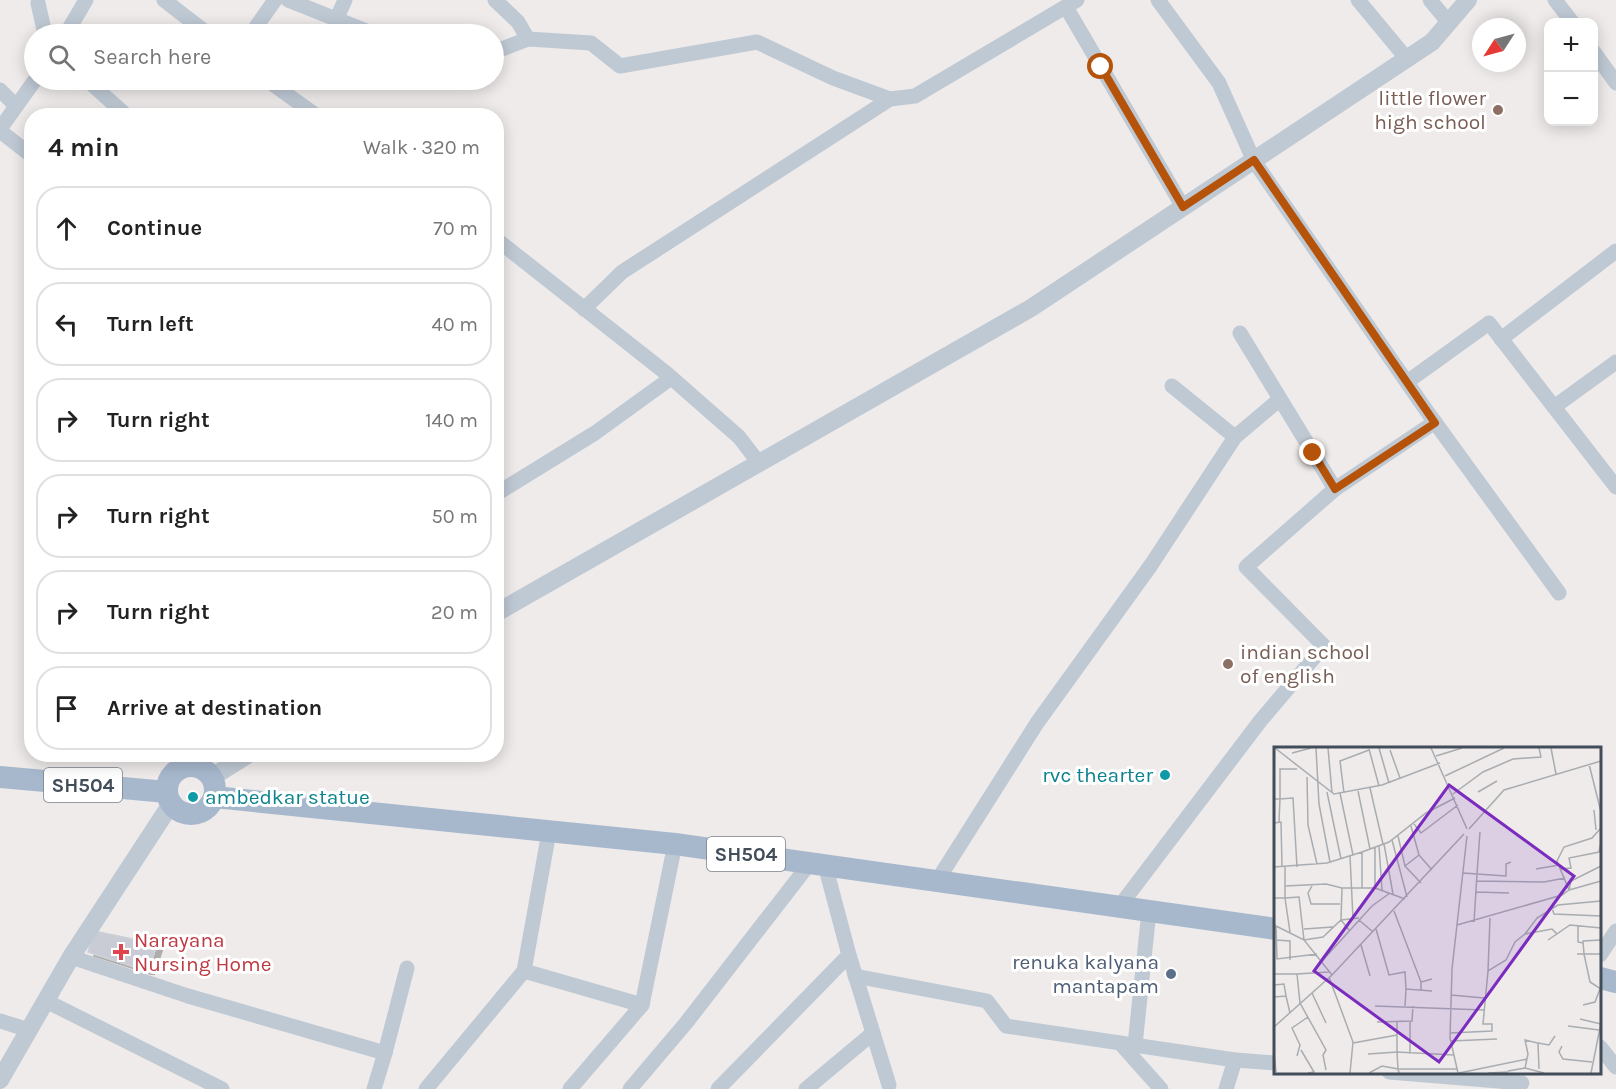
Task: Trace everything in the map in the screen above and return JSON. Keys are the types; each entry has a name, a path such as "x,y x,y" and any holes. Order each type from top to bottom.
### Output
{"main road":[{"name":"SH504","path":"0,777 169,798 182,812 195,814 207,808 213,787 201,768 187,766 180,768 170,778 169,798"},
{"name":"SH504","path":"213,787 549,832 675,844 1274,927"},
{"path":"1601,978 1616,982"}],"street":[{"path":"72,24 86,0"},
{"path":"164,0 195,24"},
{"path":"258,24 275,0"},
{"path":"288,0 347,24"},
{"path":"336,20 345,0"},
{"path":"495,0 518,22 528,39"},
{"path":"1158,0 1219,83 1254,160 1435,423 1559,593"},
{"path":"1358,0 1407,59"},
{"path":"1430,0 1449,23"},
{"path":"504,608 1031,308 1432,42 1468,0"},
{"path":"1555,0 1569,18"},
{"path":"38,1 43,24"},
{"path":"584,309 622,272 890,99 915,96 1071,4 1183,207"},
{"path":"504,48 528,39 591,43 620,66 758,42 833,78 890,99"},
{"path":"1598,59 1616,83"},
{"path":"0,90 16,105"},
{"path":"24,150 0,130 27,90"},
{"path":"98,90 118,108"},
{"path":"281,90 306,108"},
{"path":"504,245 671,378 739,437 759,463"},
{"path":"1502,339 1616,251"},
{"path":"1407,382 1489,323 1616,487"},
{"path":"1240,333 1335,489"},
{"path":"1554,407 1616,362"},
{"path":"504,489 595,433 671,378"},
{"path":"1172,386 1235,436"},
{"path":"937,881 1037,723 1127,600 1195,501 1235,436 1280,399"},
{"path":"1119,907 1261,720 1324,646 1246,567 1335,489 1435,423"},
{"path":"213,787 240,762"},
{"path":"0,1080 71,957 169,798"},
{"path":"426,1089 524,971 549,832"},
{"path":"570,1089 642,1005 675,844"},
{"path":"818,864 849,955 888,1088"},
{"path":"630,1089 818,864"},
{"path":"1149,911 1128,1044 1152,1086"},
{"path":"1601,952 1616,931"},
{"path":"718,1089 849,955"},
{"path":"71,957 188,996 386,1053"},
{"path":"374,1089 386,1053 406,968"},
{"path":"524,971 642,1005"},
{"path":"855,976 987,1001 1006,1026 1235,1060 1274,1063"},
{"path":"46,1001 222,1089"},
{"path":"0,1021 29,1030"},
{"path":"806,1089 873,1033"},
{"path":"1601,1049 1616,1067"},
{"path":"1226,1089 1235,1060"},
{"path":"1416,1074 1523,1082"}],"building":[{"path":"94,931 157,944 148,971 88,952"}],"place":[{"name":"little flower high school","path":"1498,110"},
{"name":"indian school of english","path":"1228,664"},
{"name":"rvc thearter","path":"1165,775"},
{"name":"ambedkar statue","path":"193,797"},
{"name":"Narayana Nursing Home","path":"121,952"},
{"name":"renuka kalyana mantapam","path":"1171,974"}],"route":[{"path":"1101,67 1183,207 1254,160 1435,423 1335,489 1313,453"}]}
